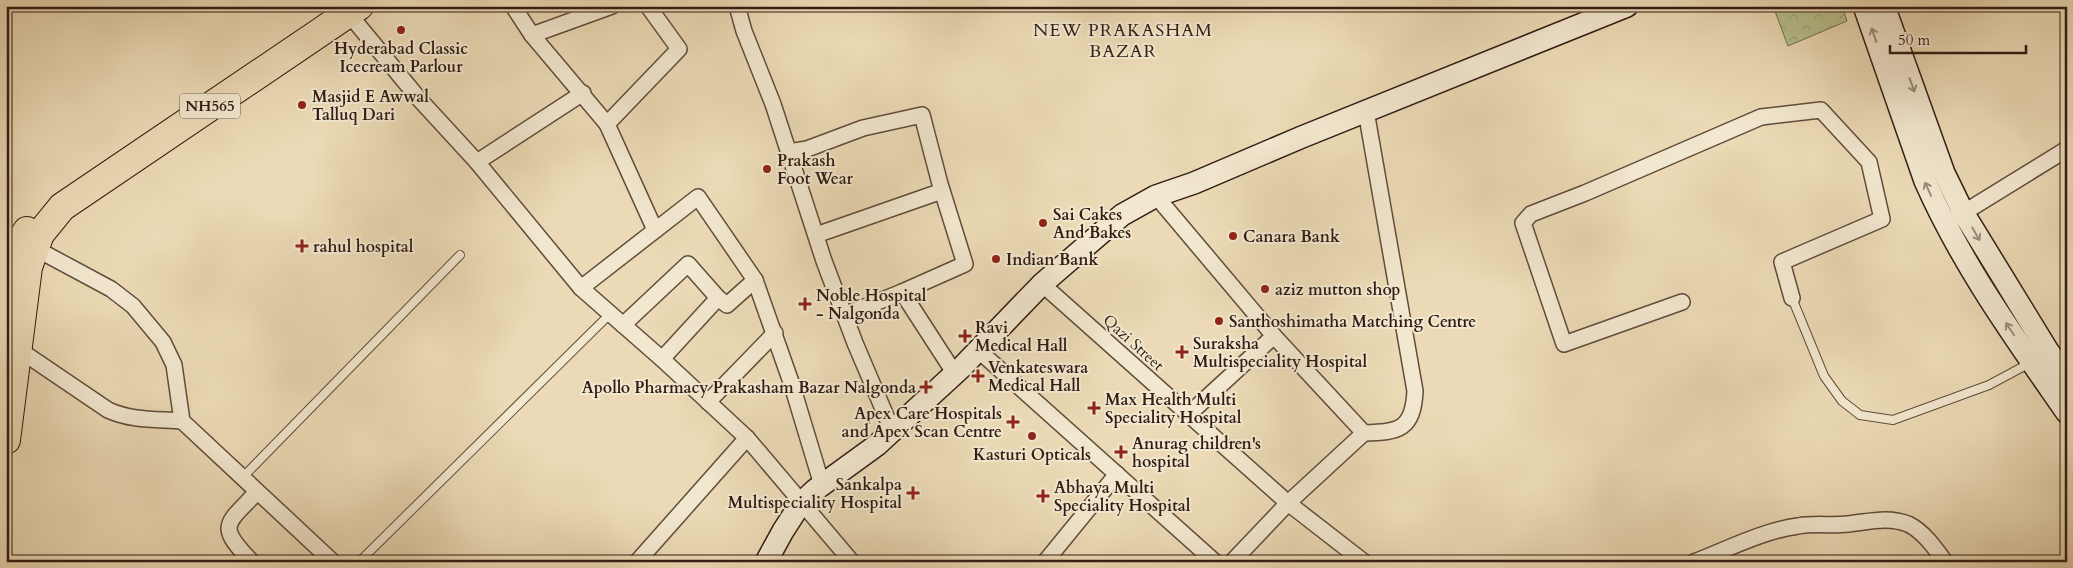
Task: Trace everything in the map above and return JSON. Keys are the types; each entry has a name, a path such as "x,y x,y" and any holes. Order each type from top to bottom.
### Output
{"highway":[{"name":"NH565","path":"17,264 45,210 68,191 286,36 345,8"},
{"path":"6,440 18,349 17,264"}],"street":[{"path":"513,6 532,35 607,124 655,230"},
{"path":"532,35 612,6"},
{"path":"607,124 679,49 648,6"},
{"path":"737,6 744,31 773,104 845,316 892,430"},
{"path":"766,562 801,503 822,485 878,445 892,430 955,374 1042,284 1122,215 1156,196 1194,184 1366,111 1627,6"},
{"path":"1864,6 1925,181 1954,218 2067,377"},
{"path":"1884,6 1944,172 1954,218 1974,277 2067,412"},
{"path":"345,8 420,100 478,162 581,288 662,359 747,438 852,562"},
{"path":"478,162 582,93"},
{"path":"1682,302 1564,344 1523,224 1531,214 1585,193 1761,117 1820,110 1869,162 1882,219 1782,262 1792,298"},
{"path":"1232,562 1288,502 1364,433 1390,432 1400,429 1414,406 1415,391 1366,111"},
{"path":"789,152 807,149 863,128 922,115 942,191 965,264 845,316"},
{"path":"1954,218 2067,149"},
{"path":"816,235 942,191"},
{"path":"1156,196 1274,336 1364,433"},
{"path":"581,288 698,197 755,280 774,333 822,485"},
{"path":"17,264 110,289 139,314 163,342 174,365 182,421 333,562"},
{"path":"623,325 688,264 718,298 727,305 755,280"},
{"name":"Qazi Street","path":"1042,284 1288,502 1364,562"},
{"path":"902,292 955,374"},
{"path":"662,359 718,298"},
{"path":"708,402 774,333"},
{"path":"1189,414 1274,336"},
{"path":"18,349 108,410 121,416 135,419 182,421"},
{"path":"978,350 1215,562"},
{"path":"638,562 747,438"},
{"path":"1045,562 1117,474"},
{"path":"250,561 229,534 228,527 230,520 257,492"},
{"path":"1694,562 1775,530 1800,525 1835,526 1885,519 1898,520 1910,525 1930,542 1945,562"}],"lane":[{"path":"242,478 460,255"},
{"path":"1792,298 1824,376 1842,401 1860,416 1893,420 1989,386 2032,362"},
{"path":"359,562 610,314"}],"green space":[{"path":"1773,6 1842,6 1847,21 1788,46"}],"place":[{"name":"Hyderabad Classic Icecream Parlour","path":"401,30"},
{"name":"Masjid E Awwal Talluq Dari","path":"302,105"},
{"name":"Prakash Foot Wear","path":"767,169"},
{"name":"Sai Cakes And Bakes","path":"1043,223"},
{"name":"Canara Bank","path":"1233,236"},
{"name":"rahul hospital","path":"302,246"},
{"name":"Indian Bank","path":"996,259"},
{"name":"aziz mutton shop","path":"1265,289"},
{"name":"Noble Hospital - Nalgonda","path":"805,304"},
{"name":"Santhoshimatha Matching Centre","path":"1219,321"},
{"name":"Ravi Medical Hall","path":"965,336"},
{"name":"Suraksha Multispeciality Hospital","path":"1182,352"},
{"name":"Venkateswara Medical Hall","path":"978,376"},
{"name":"Apollo Pharmacy Prakasham Bazar Nalgonda","path":"926,387"},
{"name":"Max Health Multi Speciality Hospital","path":"1094,408"},
{"name":"Apex Care Hospitals and Apex Scan Centre","path":"1013,422"},
{"name":"Kasturi Opticals","path":"1032,436"},
{"name":"Anurag children's hospital","path":"1121,452"},
{"name":"Sankalpa Multispeciality Hospital","path":"913,493"},
{"name":"Abhaya Multi Speciality Hospital","path":"1043,496"}],"district":[{"name":"NEW PRAKASHAM BAZAR","path":"1123,40"}]}
